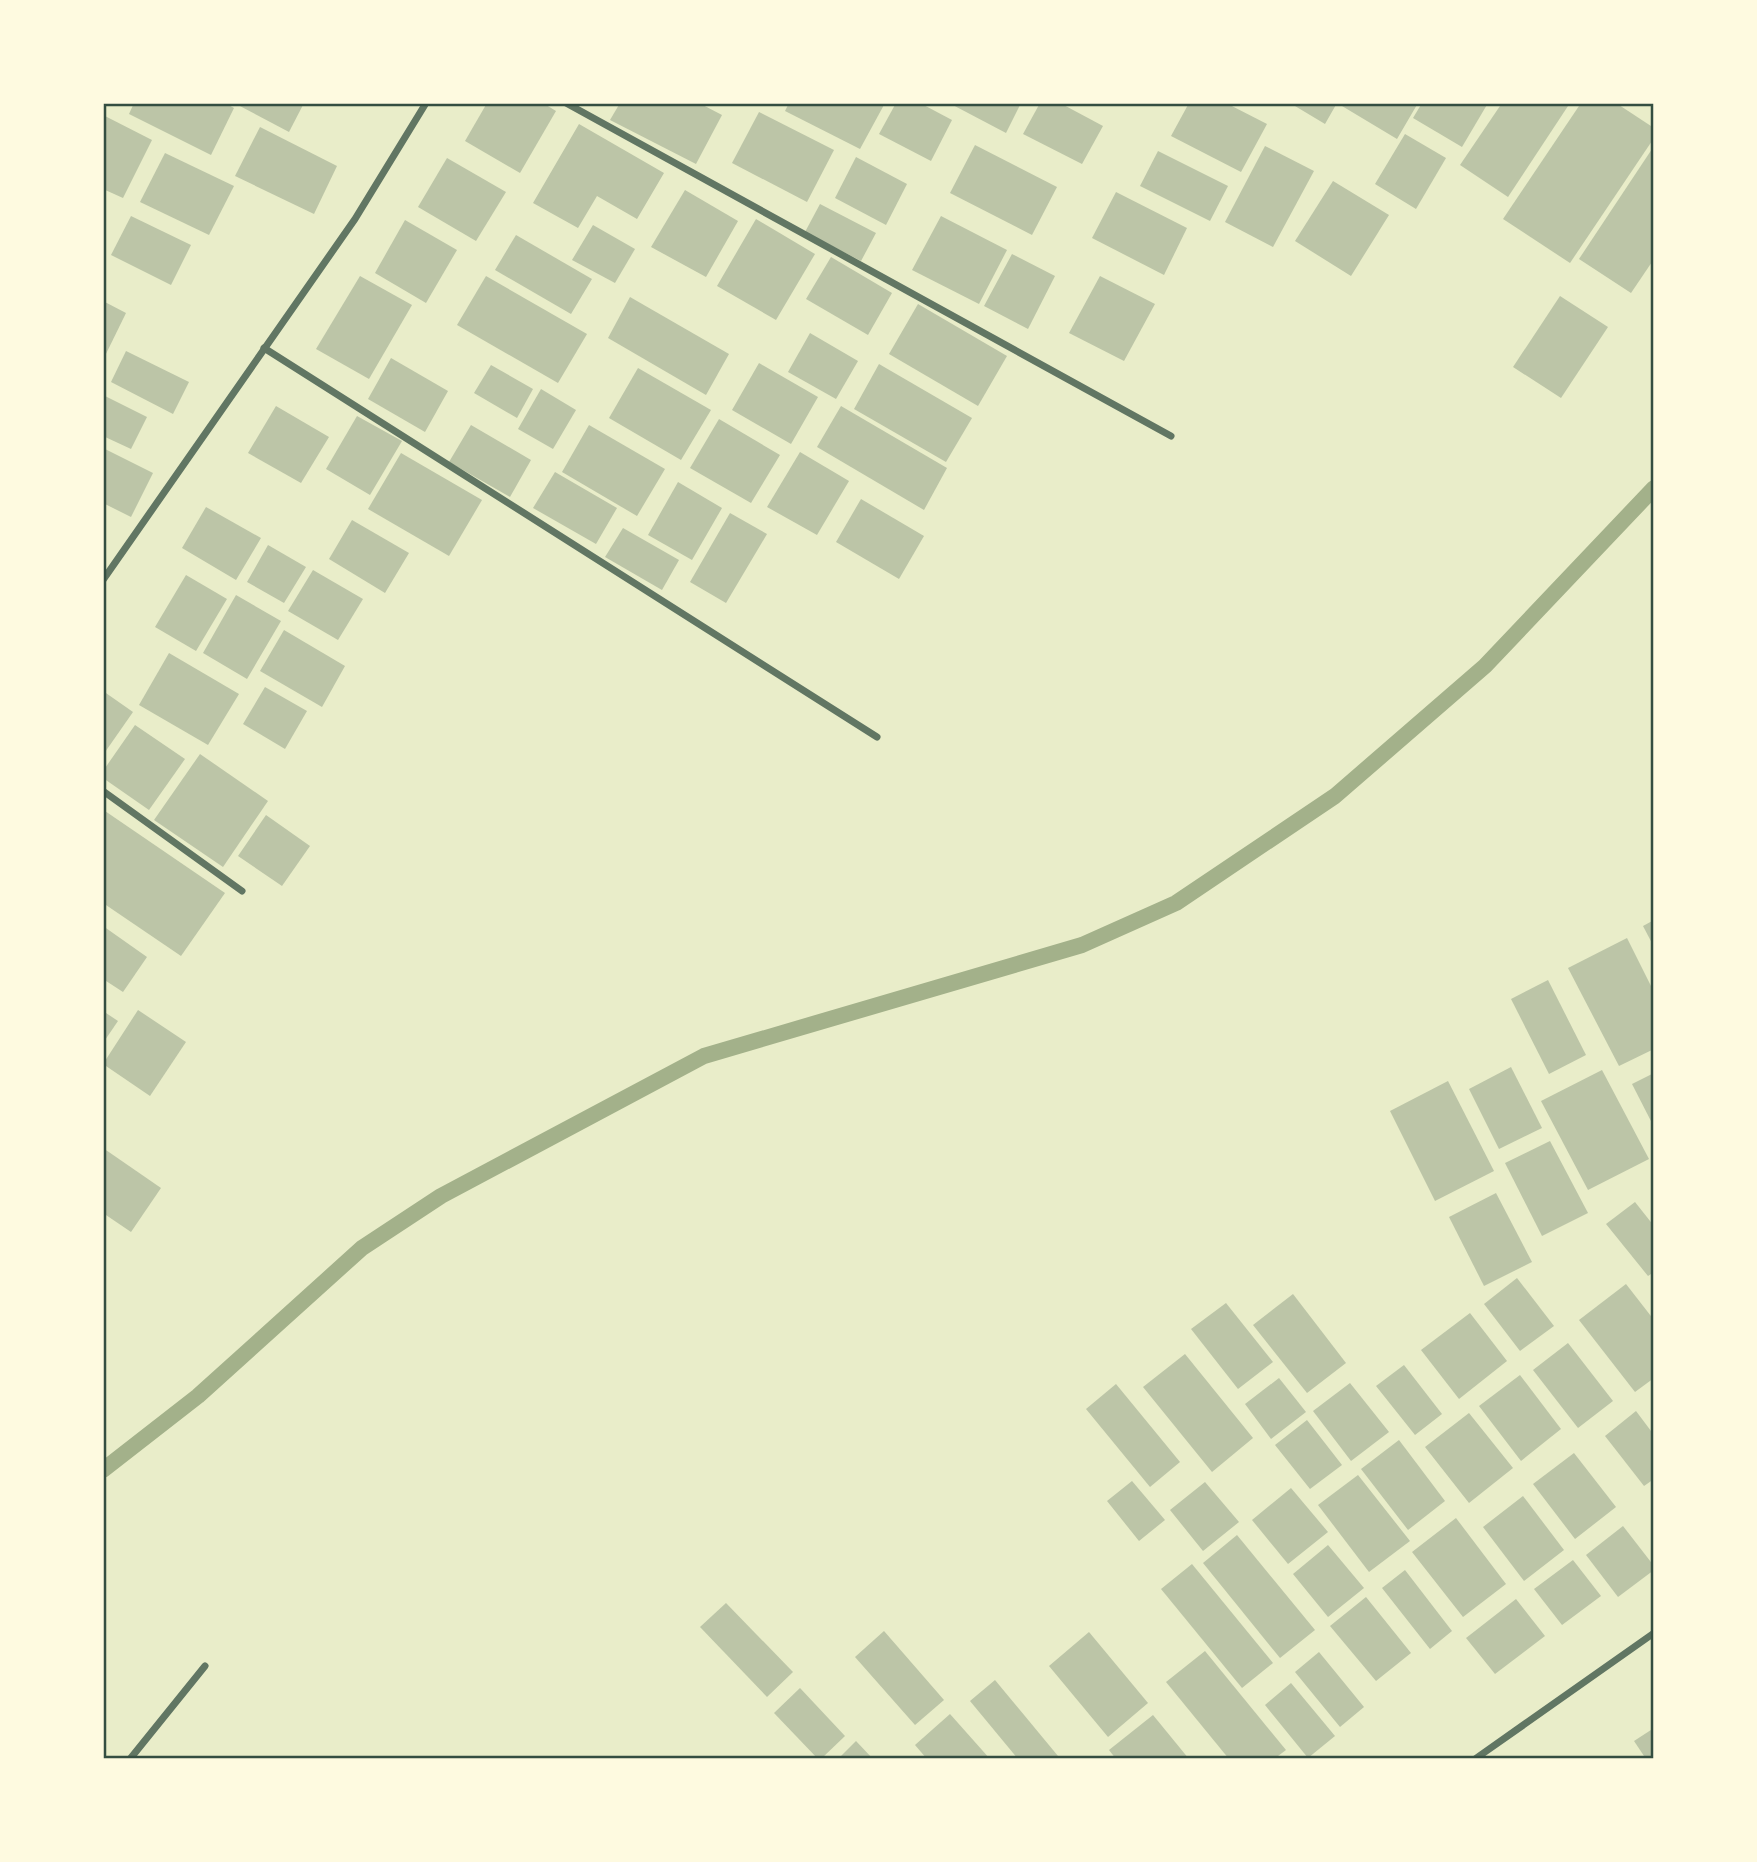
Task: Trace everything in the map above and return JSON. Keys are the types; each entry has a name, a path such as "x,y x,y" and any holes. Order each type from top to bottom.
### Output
{"street":[{"path":"103,580 355,219 426,103"},
{"path":"566,103 1171,436"},
{"path":"264,348 877,737"},
{"path":"103,791 242,891"},
{"path":"1475,1759 1654,1633"},
{"path":"130,1759 205,1666"}],"building":[{"path":"134,103 225,103 234,108 211,155 129,114"},
{"path":"304,103 289,132 238,105"},
{"path":"487,103 543,103 556,111 520,173 465,141"},
{"path":"620,103 699,103 722,115 696,164 610,120"},
{"path":"789,103 885,103 860,149 785,111"},
{"path":"896,103 920,103 952,120 931,161 879,134"},
{"path":"949,103 1021,103 1006,133"},
{"path":"1040,103 1060,103 1103,126 1082,164 1023,134"},
{"path":"1189,103 1226,103 1267,124 1241,172 1171,136"},
{"path":"1290,103 1337,103 1325,124"},
{"path":"1337,103 1418,103 1397,139"},
{"path":"1422,103 1488,103 1462,147 1413,118"},
{"path":"1502,103 1570,103 1508,197 1460,165"},
{"path":"1581,103 1616,103 1654,128 1654,138 1570,263 1503,219"},
{"path":"759,112 834,150 807,202 732,163"},
{"path":"103,115 152,140 123,198 103,189"},
{"path":"579,124 664,173 637,219 597,196 578,228 533,203"},
{"path":"260,127 337,166 314,214 235,176"},
{"path":"1405,134 1446,158 1416,209 1375,184"},
{"path":"975,145 1057,187 1032,235 950,193"},
{"path":"1265,146 1314,171 1273,247 1225,222"},
{"path":"1654,146 1654,259 1631,293 1579,259"},
{"path":"1158,151 1228,186 1210,221 1140,186"},
{"path":"165,153 234,186 209,235 140,202"},
{"path":"856,157 907,184 886,225 835,198"},
{"path":"447,158 506,192 476,241 418,207"},
{"path":"1333,181 1389,215 1351,276 1295,241"},
{"path":"685,190 738,221 706,277 651,247"},
{"path":"1116,192 1187,228 1164,275 1092,238"},
{"path":"820,204 876,233 861,261 805,232"},
{"path":"131,216 191,245 171,285 111,255"},
{"path":"941,216 1007,250 979,304 912,270"},
{"path":"756,219 815,254 776,320 717,286"},
{"path":"405,220 457,250 426,303 375,273"},
{"path":"593,225 635,249 615,283 572,260"},
{"path":"516,235 592,279 571,314 495,270"},
{"path":"1012,254 1055,276 1028,329 984,306"},
{"path":"831,257 892,293 868,335 806,299"},
{"path":"360,276 412,305 369,379 316,349"},
{"path":"486,276 587,334 558,383 457,325"},
{"path":"1100,276 1155,304 1124,361 1069,333"},
{"path":"1560,296 1608,327 1561,398 1513,367"},
{"path":"630,297 729,354 706,395 608,338"},
{"path":"103,301 126,313 103,360"},
{"path":"918,304 1007,356 978,406 889,354"},
{"path":"810,333 858,361 836,399 788,372"},
{"path":"126,351 189,382 173,414 111,382"},
{"path":"391,358 448,391 425,432 368,399"},
{"path":"759,363 818,397 791,444 732,410"},
{"path":"879,364 972,418 946,462 854,409"},
{"path":"491,365 533,389 517,418 474,393"},
{"path":"638,368 711,410 681,460 609,418"},
{"path":"541,389 576,410 553,449 518,429"},
{"path":"103,395 147,417 131,449 103,436"},
{"path":"276,406 329,437 301,483 248,453"},
{"path":"841,406 947,468 924,510 817,447"},
{"path":"357,416 402,441 370,495 326,469"},
{"path":"719,419 780,455 751,503 690,468"},
{"path":"471,425 531,460 510,497 449,462"},
{"path":"589,425 665,469 637,516 562,472"},
{"path":"103,448 153,473 131,517 103,503"},
{"path":"800,452 849,481 817,535 767,507"},
{"path":"401,453 482,500 449,556 368,509"},
{"path":"555,472 617,508 596,544 533,508"},
{"path":"678,482 722,508 692,560 648,535"},
{"path":"861,499 924,536 899,579 836,542"},
{"path":"206,507 261,538 236,580 182,548"},
{"path":"730,513 767,534 726,603 690,582"},
{"path":"352,520 409,553 385,593 329,559"},
{"path":"623,528 679,560 662,590 605,557"},
{"path":"268,545 306,567 284,603 247,582"},
{"path":"313,570 363,599 338,640 288,611"},
{"path":"186,575 227,599 196,651 155,627"},
{"path":"236,595 281,621 247,679 203,653"},
{"path":"284,630 345,666 322,707 260,671"},
{"path":"169,653 239,694 208,745 139,705"},
{"path":"265,687 307,711 285,749 243,724"},
{"path":"103,691 133,712 103,755"},
{"path":"135,725 185,759 149,810 103,778 103,771"},
{"path":"200,754 268,801 223,867 154,820"},
{"path":"105,811 225,893 181,956 103,903"},
{"path":"266,815 310,846 282,886 238,856"},
{"path":"1654,920 1654,947 1643,926"},
{"path":"103,926 147,957 123,992 103,979"},
{"path":"1627,938 1654,992 1654,1049 1619,1066 1568,968"},
{"path":"1548,980 1586,1055 1549,1074 1511,999"},
{"path":"138,1010 186,1042 150,1096 103,1064"},
{"path":"103,1011 118,1021 103,1043"},
{"path":"1511,1067 1542,1128 1499,1149 1469,1089"},
{"path":"1602,1070 1649,1159 1588,1190 1541,1101"},
{"path":"1654,1073 1654,1127 1632,1084"},
{"path":"1448,1081 1494,1171 1435,1201 1390,1111"},
{"path":"1550,1141 1588,1213 1542,1236 1505,1163"},
{"path":"103,1148 161,1188 131,1232 103,1213"},
{"path":"1496,1193 1532,1262 1484,1286 1449,1217"},
{"path":"1635,1202 1654,1226 1654,1272 1648,1276 1606,1224"},
{"path":"1517,1278 1554,1326 1520,1351 1484,1304"},
{"path":"1626,1284 1654,1320 1654,1378 1635,1392 1579,1320"},
{"path":"1293,1294 1346,1363 1307,1393 1253,1325"},
{"path":"1226,1303 1273,1362 1238,1389 1191,1329"},
{"path":"1470,1313 1507,1361 1459,1399 1421,1350"},
{"path":"1568,1343 1613,1401 1578,1428 1533,1370"},
{"path":"1185,1354 1253,1438 1212,1472 1143,1387"},
{"path":"1404,1365 1442,1414 1415,1435 1376,1386"},
{"path":"1520,1375 1561,1429 1521,1461 1479,1406"},
{"path":"1279,1378 1306,1412 1271,1439 1245,1404"},
{"path":"1350,1383 1389,1432 1351,1461 1313,1411"},
{"path":"1116,1384 1180,1462 1150,1487 1086,1409"},
{"path":"1636,1411 1654,1435 1654,1479 1644,1486 1605,1436"},
{"path":"1469,1413 1513,1468 1469,1503 1425,1447"},
{"path":"1307,1420 1342,1465 1310,1489 1275,1445"},
{"path":"1399,1440 1445,1501 1408,1530 1361,1469"},
{"path":"1574,1453 1616,1507 1575,1539 1533,1484"},
{"path":"1358,1475 1410,1541 1369,1572 1318,1505"},
{"path":"1132,1481 1165,1520 1139,1541 1107,1501"},
{"path":"1205,1482 1239,1522 1203,1551 1170,1510"},
{"path":"1291,1488 1328,1532 1288,1564 1252,1520"},
{"path":"1523,1496 1564,1550 1524,1581 1483,1527"},
{"path":"1456,1518 1506,1584 1463,1617 1412,1552"},
{"path":"1623,1526 1654,1566 1654,1570 1618,1597 1586,1555"},
{"path":"1237,1535 1315,1630 1280,1658 1203,1563"},
{"path":"1328,1545 1364,1588 1328,1617 1293,1574"},
{"path":"1573,1560 1601,1596 1562,1625 1534,1589"},
{"path":"1192,1564 1273,1663 1242,1688 1161,1589"},
{"path":"1405,1570 1452,1631 1430,1649 1382,1588"},
{"path":"1366,1597 1411,1653 1376,1681 1330,1626"},
{"path":"1516,1599 1545,1636 1495,1674 1466,1638"},
{"path":"726,1603 793,1672 767,1697 700,1627"},
{"path":"884,1631 944,1700 915,1725 855,1657"},
{"path":"1089,1632 1148,1703 1108,1737 1049,1666"},
{"path":"1205,1651 1286,1750 1274,1759 1229,1759 1166,1682"},
{"path":"1319,1652 1364,1707 1340,1727 1295,1672"},
{"path":"995,1680 1058,1756 1055,1759 1018,1759 970,1701"},
{"path":"1291,1683 1335,1736 1308,1758 1265,1705"},
{"path":"800,1688 845,1736 821,1759 774,1713"},
{"path":"950,1714 990,1759 927,1759 915,1745"},
{"path":"1153,1715 1189,1759 1116,1759 1109,1750"},
{"path":"1654,1728 1654,1759 1646,1759 1634,1741"},
{"path":"856,1741 873,1759 838,1759"}],"waterway":[{"path":"103,1470 198,1396 362,1248 441,1196 704,1056 1082,945 1176,903 1335,796 1485,666 1654,488"}]}
